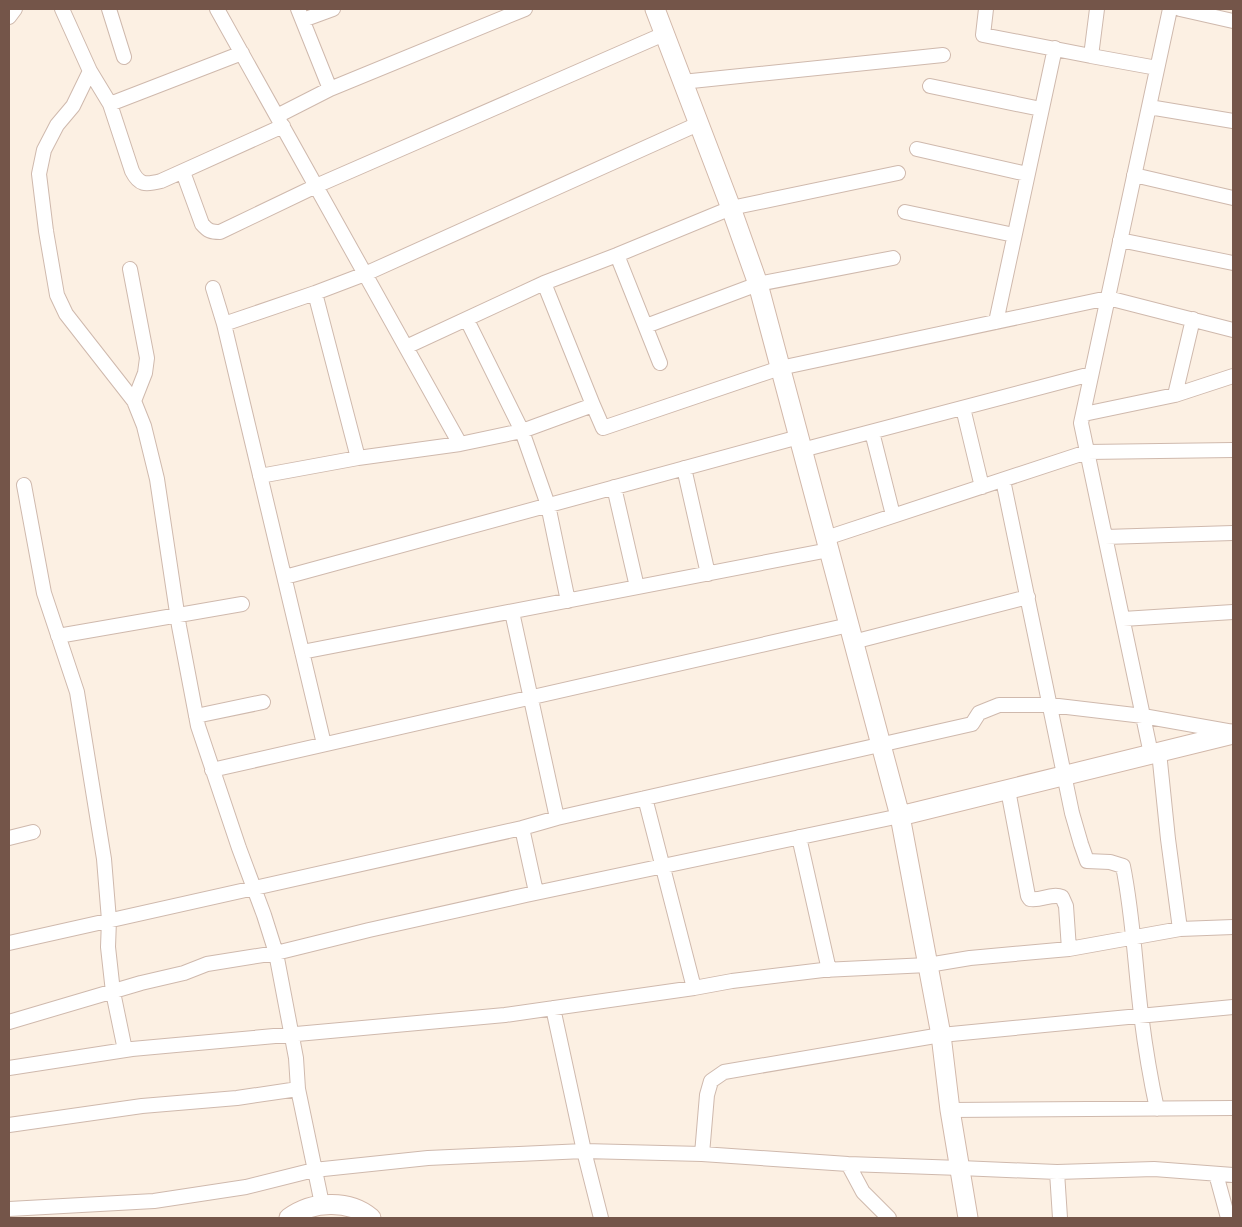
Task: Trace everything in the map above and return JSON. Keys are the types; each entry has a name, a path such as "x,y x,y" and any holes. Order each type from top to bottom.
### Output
{"street":[{"path":"62,9 90,71 110,104 132,171 137,180 150,184 183,172 280,121 330,88 525,9"},
{"path":"108,9 124,57"},
{"path":"218,9 460,444"},
{"path":"330,88 300,15 333,9"},
{"path":"655,9 758,284 900,816 941,1035 950,1110 968,1218"},
{"path":"986,9 982,35 1157,68"},
{"path":"1092,56 1097,9"},
{"path":"1170,9 1081,423 1143,716 1155,753 1180,929"},
{"path":"1180,9 1233,21"},
{"path":"183,172 202,224 208,230 220,232 316,186 664,34"},
{"path":"996,322 1055,48"},
{"path":"110,104 242,53"},
{"path":"682,82 944,55"},
{"path":"90,71 73,106 57,125 44,150 39,174 57,295 66,314 134,401 144,426 157,479 178,616 196,716 212,770 276,953 296,1058 298,1090 322,1204"},
{"path":"930,86 1041,109"},
{"path":"1149,107 1233,120"},
{"path":"224,324 365,274 698,124"},
{"path":"917,150 1027,174"},
{"path":"406,347 544,283 731,208 898,174"},
{"path":"1134,175 1233,198"},
{"path":"905,212 1014,235"},
{"path":"1120,240 1233,263"},
{"path":"617,255 660,363"},
{"path":"646,326 758,284 893,258"},
{"path":"130,269 147,358 145,373 134,401"},
{"path":"544,283 603,428 780,368 1108,298 1233,330"},
{"path":"213,288 224,324 324,744"},
{"path":"315,293 358,458"},
{"path":"467,320 522,431 548,505 568,601"},
{"path":"1175,395 1193,320"},
{"path":"284,578 684,468 800,443 872,432 1091,374"},
{"path":"1084,414 1175,395 1233,376"},
{"path":"260,476 358,458 460,444 522,431 593,406"},
{"path":"964,408 982,487"},
{"path":"872,432 893,515"},
{"path":"302,652 708,574 827,544 893,515 1087,452 1233,450"},
{"path":"684,468 708,574"},
{"path":"1003,480 1080,844 1087,861 1110,862 1123,866 1129,899 1149,1073 1157,1109"},
{"path":"24,485 44,592 77,692 104,859 109,920 108,947 113,992 124,1050"},
{"path":"614,487 637,587"},
{"path":"1105,537 1233,533"},
{"path":"212,770 531,698 1028,597"},
{"path":"58,636 242,604"},
{"path":"512,612 557,818"},
{"path":"1122,619 1233,612"},
{"path":"196,716 263,702"},
{"path":"9,943 522,828 557,818 972,724 979,713 999,705 1050,705 1143,716 1233,733"},
{"path":"9,1022 184,973 208,964 276,953 536,892 900,816 1233,733"},
{"path":"1008,790 1028,896 1034,900 1056,895 1062,897 1066,906 1069,949"},
{"path":"645,798 694,988"},
{"path":"522,828 536,892"},
{"path":"9,838 32,832"},
{"path":"799,837 829,970"},
{"path":"9,1068 124,1050 505,1015 732,981 829,970 928,965 970,958 1069,949 1180,929 1233,927"},
{"path":"702,1154 706,1095 712,1081 724,1072 941,1035 1233,1007"},
{"path":"552,1008 601,1218"},
{"path":"9,1125 142,1106 237,1098 298,1090"},
{"path":"950,1110 1233,1108"},
{"path":"9,1209 154,1201 246,1187 314,1170 449,1156 584,1150 702,1154 848,1164 1057,1172 1154,1169 1233,1175"},
{"path":"848,1164 863,1192 889,1218"},
{"path":"1057,1172 1060,1218"},
{"path":"1216,1174 1228,1218"},
{"path":"289,1218 298,1211 322,1204 346,1206 371,1218"}]}
